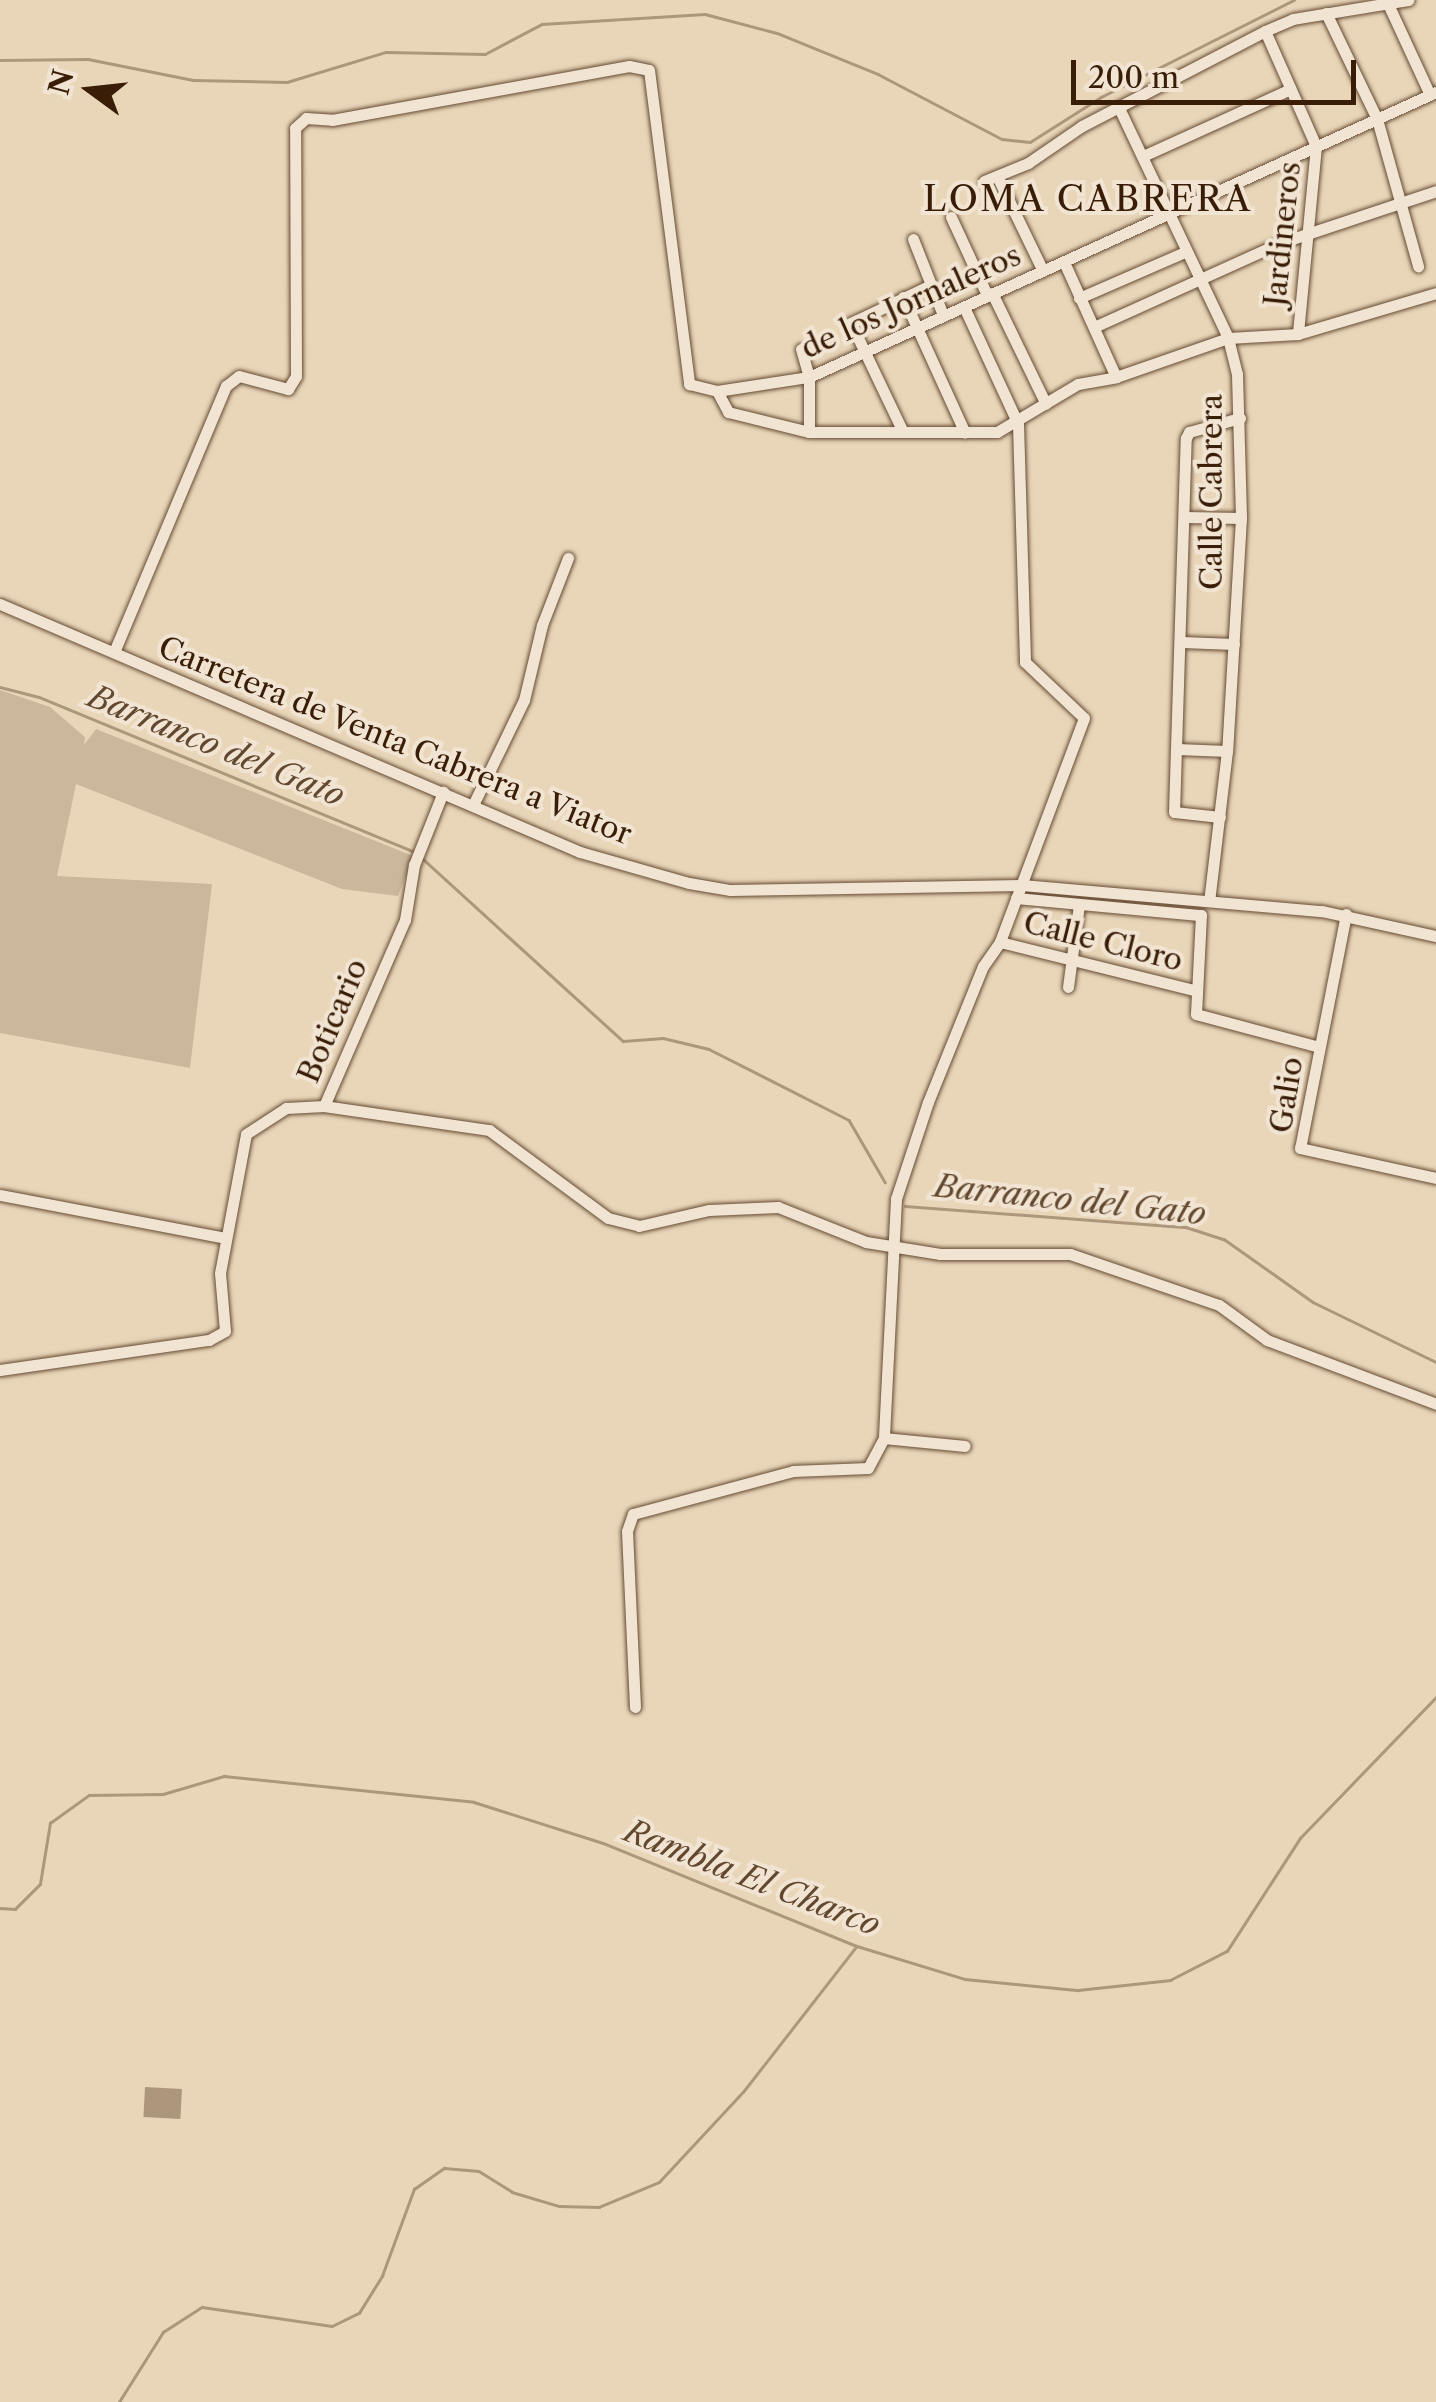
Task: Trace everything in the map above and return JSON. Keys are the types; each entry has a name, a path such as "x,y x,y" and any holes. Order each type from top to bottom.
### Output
{"street":[{"path":"984,181 998,178 1265,31 1326,14 1408,0"},
{"path":"1168,212 1433,93 1388,4"},
{"path":"1326,14 1377,119 1418,266"},
{"name":"Jardineros","path":"1265,31 1316,146 1298,334"},
{"path":"114,652 226,386 238,376 288,389 296,376 299,120 332,120 629,66 649,70 689,384 718,392 728,412 810,432 965,433 1018,424 1078,384 1116,377 1228,338 1298,334 1436,292"},
{"path":"1143,156 1291,89"},
{"name":"Calle Cabrera","path":"1119,108 1228,338 1240,418 1241,518 1234,644 1210,901"},
{"path":"998,178 1043,271"},
{"path":"1094,328 1197,278 1436,190"},
{"name":"de los Jornaleros","path":"718,392 809,377 1168,212"},
{"path":"951,217 1046,404"},
{"path":"912,239 943,315"},
{"path":"1080,298 1185,252"},
{"path":"1064,262 1116,377"},
{"path":"902,432 851,323 930,286"},
{"path":"903,297 965,433"},
{"path":"634,1707 626,1532 633,1514 793,1472 868,1468 884,1438 897,1243 893,1226 900,1176 983,966 1000,942 1084,718 1026,662 1018,424 964,307"},
{"path":"801,350 809,377 810,432"},
{"path":"1220,817 1174,812 1184,517 1189,432 1240,418"},
{"path":"1184,517 1241,518"},
{"path":"473,806 524,700 542,625 568,558"},
{"name":"Carretera de Venta Cabrera a Viator","path":"0,604 580,852 730,890 1022,885 1346,914 1436,936"},
{"path":"1182,642 1234,644"},
{"path":"1176,749 1227,751"},
{"name":"Boticario","path":"0,1370 220,1336 226,1238 250,1128 286,1108 324,1106 404,920 414,865 444,792"},
{"path":"1016,898 1201,915 1194,990 1196,1014 1320,1047"},
{"path":"1068,986 1080,904"},
{"name":"Galio","path":"1346,914 1300,1148 1436,1178"},
{"name":"Calle Cloro","path":"1000,942 1194,990"},
{"path":"324,1106 489,1130 608,1218 639,1226 708,1210 778,1207 866,1242 897,1243 940,1254 1018,1250 1088,1260 1219,1305 1268,1340 1436,1404"},
{"path":"0,1195 226,1238"},
{"path":"884,1438 965,1446"}],"shaded area":[{"path":"0,690 50,707 85,737 84,745 96,729 413,856 398,896 342,889 76,784 57,876 212,884 190,1068 0,1033"},
{"path":"145,2087 182,2089 180,2119 143,2117"}],"waterway":[{"path":"0,60 88,59 193,80 287,82 386,52 485,54 542,24 705,14 777,33 878,74 1002,139 1030,142 1101,97 1294,0"},
{"name":"Barranco del Gato","path":"0,687 39,697 413,851"},
{"name":"Barranco del Gato","path":"422,858 623,1041 663,1038 709,1049 849,1120 885,1182"},
{"name":"Barranco del Gato","path":"905,1206 1186,1227 1224,1239 1313,1302 1436,1362"},
{"name":"Rambla El Charco","path":"0,1908 15,1909 40,1884 50,1823 89,1795 163,1794 224,1776 474,1802 603,1843 857,1946 965,1979 1078,1990 1170,1980 1227,1951 1300,1838 1436,1697"},
{"path":"119,2402 163,2332 202,2307 332,2326 359,2313 382,2276 414,2189 444,2168 479,2171 512,2192 559,2206 599,2207 659,2182 743,2092 855,1948"}],"district":[{"name":"LOMA CABRERA","path":"1088,199"}]}
